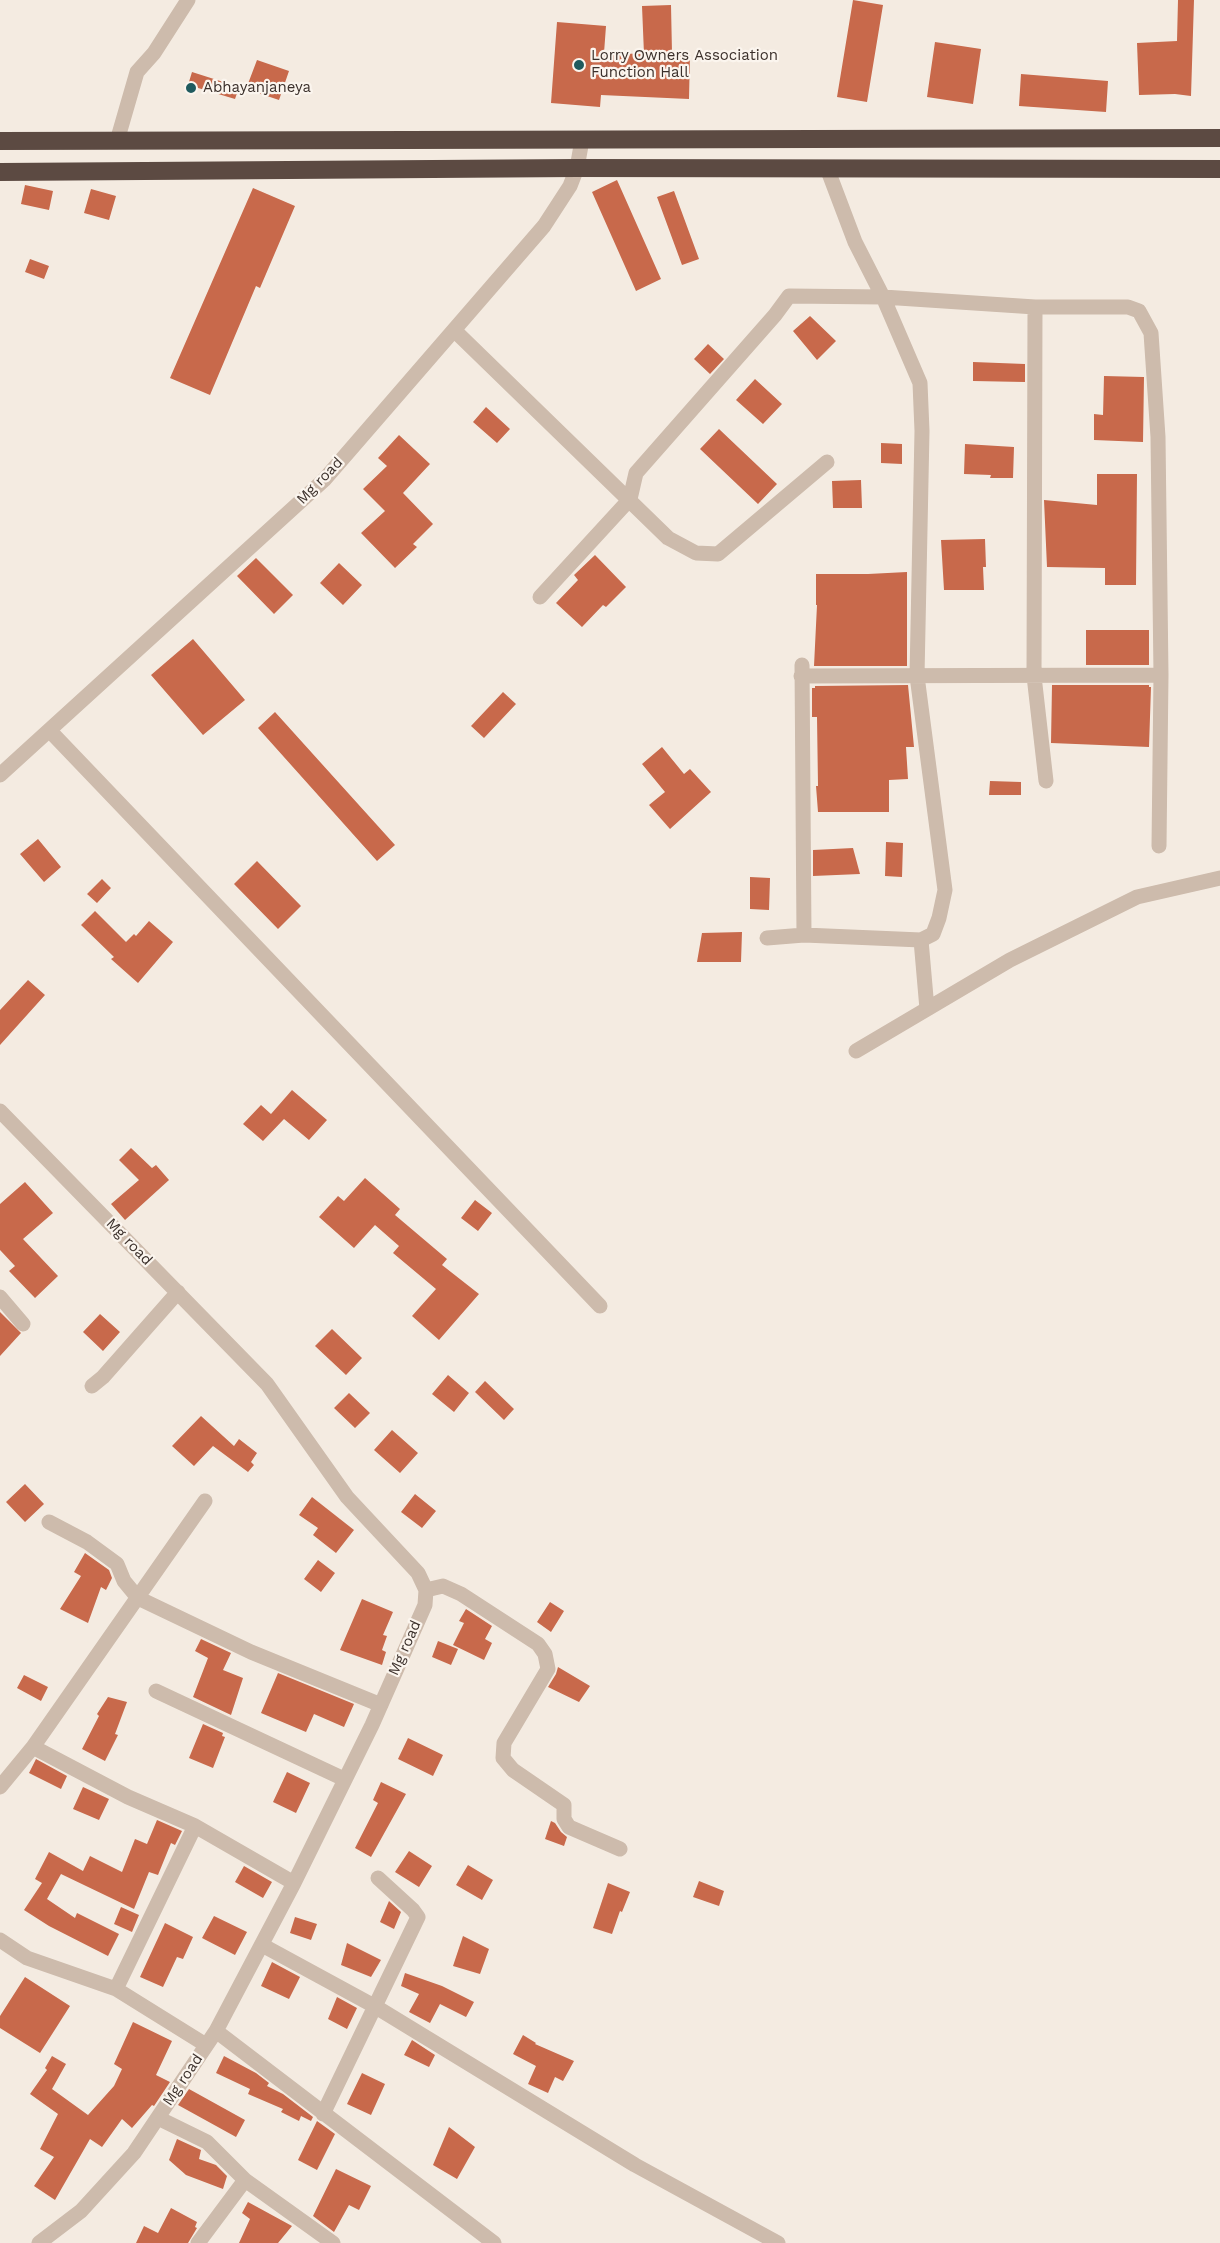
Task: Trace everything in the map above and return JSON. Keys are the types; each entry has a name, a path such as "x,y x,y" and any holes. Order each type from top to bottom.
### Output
{"highway":[{"path":"0,141 1220,138"},
{"path":"0,172 577,168 1220,169"}],"street":[{"path":"117,141 137,72 154,53 188,0"},
{"name":"Mg road","path":"0,776 324,480 544,226 570,186 577,168 582,140"},
{"path":"767,938 804,935 921,940 933,934 945,890 917,676 922,431 920,383 883,297 855,242 827,168"},
{"path":"540,597 630,499 636,473 789,296 883,297 1035,307 1128,307 1138,311 1151,333 1158,437 1161,675 1159,846"},
{"path":"1035,307 1034,676 1046,781"},
{"path":"454,330 668,538 696,553 718,554 827,462"},
{"path":"804,935 802,670 917,676 1161,675"},
{"path":"50,730 600,1306"},
{"path":"856,1051 1010,960 1137,897 1220,878"},
{"path":"921,940 927,1009"},
{"name":"Mg road","path":"0,1111 267,1384 347,1497 418,1573 426,1590 424,1605 381,1705 294,1883 216,2031 134,2153 81,2211 39,2243"},
{"path":"92,1386 103,1377 178,1292"},
{"path":"0,1297 23,1324"},
{"path":"0,1787 33,1747 205,1501"},
{"path":"49,1522 87,1542 117,1564 124,1581 138,1598 251,1652 381,1705"},
{"path":"426,1590 443,1586 461,1594 538,1644 545,1654 548,1669 504,1743 503,1758 513,1770 564,1805 564,1819 569,1827 620,1849"},
{"path":"156,1691 344,1779"},
{"path":"33,1747 128,1797 195,1826 294,1883"},
{"path":"116,1989 195,1826"},
{"path":"323,2114 418,1917 378,1878"},
{"path":"0,1940 27,1958 116,1989 206,2045"},
{"path":"262,1945 376,2007 635,2166 778,2243"},
{"path":"216,2031 495,2243"},
{"path":"158,2118 207,2142 244,2180 333,2243"},
{"path":"198,2243 244,2180"}],"building":[{"path":"853,0 883,5 867,102 837,97"},
{"path":"1178,0 1194,0 1191,96 1139,95 1137,43 1177,41"},
{"path":"671,5 672,53 690,53 689,99 601,95 600,107 551,103 557,22 606,26 604,53 644,54 642,6"},
{"path":"935,42 981,49 973,104 927,97"},
{"path":"257,60 289,71 279,100 246,89"},
{"path":"192,72 239,87 235,99 188,85"},
{"path":"1021,74 1108,81 1106,112 1019,106"},
{"path":"617,180 661,279 636,291 592,192"},
{"path":"25,185 53,191 49,210 21,204"},
{"path":"253,188 295,206 260,288 256,286 210,395 170,378"},
{"path":"91,189 116,196 109,220 84,213"},
{"path":"674,191 699,259 682,265 657,197"},
{"path":"30,259 49,266 44,279 25,272"},
{"path":"810,316 836,341 817,360 793,331"},
{"path":"708,344 724,359 710,374 694,359"},
{"path":"973,362 1025,364 1025,382 973,381"},
{"path":"1104,376 1144,377 1143,442 1094,440 1094,414 1103,415"},
{"path":"755,379 782,404 763,424 736,400"},
{"path":"486,407 510,429 497,443 473,422"},
{"path":"719,429 777,484 758,504 700,449"},
{"path":"399,435 430,464 403,493 433,524 413,544 417,547 395,568 361,533 385,511 363,489 387,466 378,458"},
{"path":"881,443 902,444 902,464 881,463"},
{"path":"965,444 1014,447 1013,478 990,478 991,475 964,474"},
{"path":"1097,474 1137,474 1136,585 1105,585 1105,568 1047,567 1044,500 1097,505"},
{"path":"861,480 862,508 833,508 832,481"},
{"path":"985,539 984,590 944,590 941,540"},
{"path":"595,555 626,587 606,607 603,605 582,627 556,603 578,580 574,575"},
{"path":"256,558 293,595 274,614 237,576"},
{"path":"339,563 362,585 343,605 320,583"},
{"path":"907,572 907,666 814,666 816,574"},
{"path":"1086,630 1149,630 1149,665 1086,665"},
{"path":"193,639 245,700 203,735 151,675"},
{"path":"908,685 914,747 906,747 908,779 889,780 889,812 818,812 817,717 812,717 812,688 815,686"},
{"path":"1052,685 1149,685 1151,687 1149,747 1051,743"},
{"path":"503,692 516,704 484,738 471,726"},
{"path":"275,712 395,845 377,861 258,728"},
{"path":"662,747 684,774 690,769 711,792 670,829 649,805 665,792 642,764"},
{"path":"990,781 1021,782 1021,795 989,795"},
{"path":"38,839 61,867 44,882 20,854"},
{"path":"886,842 903,843 902,877 885,876"},
{"path":"853,848 860,874 813,876 813,850"},
{"path":"257,861 301,906 278,929 234,884"},
{"path":"750,877 770,878 769,910 750,909"},
{"path":"102,879 111,888 97,903 87,894"},
{"path":"95,911 126,942 134,934 136,936 149,921 173,942 138,983 111,959 114,957 81,925"},
{"path":"742,932 741,962 697,962 702,933"},
{"path":"28,980 45,995 0,1045 0,1010"},
{"path":"292,1090 327,1120 309,1140 284,1119 263,1141 243,1124 261,1105 271,1114"},
{"path":"131,1148 152,1168 156,1165 169,1180 125,1220 111,1204 139,1180 119,1160"},
{"path":"365,1178 400,1209 395,1215 447,1259 442,1265 479,1294 439,1340 412,1316 436,1289 393,1253 399,1246 375,1225 354,1248 319,1217 338,1196 344,1201"},
{"path":"25,1182 53,1213 23,1239 58,1276 35,1298 9,1271 15,1266 0,1250 0,1204"},
{"path":"475,1200 492,1213 478,1231 461,1218"},
{"path":"0,1312 21,1333 0,1356"},
{"path":"100,1314 120,1332 103,1351 83,1332"},
{"path":"332,1329 362,1358 346,1375 315,1346"},
{"path":"448,1375 469,1393 454,1412 432,1394"},
{"path":"485,1381 514,1409 504,1420 475,1392"},
{"path":"349,1393 370,1413 355,1428 334,1408"},
{"path":"201,1416 234,1446 239,1439 257,1453 251,1462 254,1465 248,1472 213,1446 194,1466 172,1446"},
{"path":"392,1430 418,1453 400,1473 374,1450"},
{"path":"25,1484 44,1504 25,1522 6,1502"},
{"path":"415,1494 436,1511 422,1528 401,1512"},
{"path":"312,1497 354,1530 336,1553 313,1535 318,1528 299,1515"},
{"path":"85,1553 109,1570 112,1578 106,1590 101,1587 88,1623 60,1609 81,1576 74,1572"},
{"path":"318,1560 335,1573 321,1592 304,1579"},
{"path":"362,1599 393,1612 383,1635 387,1636 382,1650 386,1652 382,1665 340,1650"},
{"path":"550,1602 564,1611 551,1632 537,1622"},
{"path":"466,1609 492,1626 485,1639 492,1643 484,1660 453,1645 464,1623 459,1621"},
{"path":"201,1639 231,1653 223,1670 243,1678 231,1715 193,1697 208,1658 195,1651"},
{"path":"438,1641 458,1649 451,1665 432,1657"},
{"path":"558,1667 590,1686 579,1702 548,1687"},
{"path":"278,1673 354,1704 344,1727 314,1714 306,1732 261,1713"},
{"path":"24,1675 48,1687 41,1701 17,1688"},
{"path":"108,1697 127,1702 115,1734 118,1735 105,1761 82,1749 99,1716 97,1714"},
{"path":"203,1724 223,1733 222,1736 225,1737 213,1768 189,1758"},
{"path":"408,1738 443,1755 433,1776 398,1759"},
{"path":"36,1759 67,1776 61,1789 29,1773"},
{"path":"287,1772 310,1783 296,1813 273,1802"},
{"path":"381,1782 406,1794 371,1857 355,1848 378,1803 373,1800"},
{"path":"83,1787 109,1799 99,1820 73,1809"},
{"path":"157,1820 182,1831 175,1845 171,1843 158,1875 149,1872 134,1909 61,1874 47,1899 75,1918 77,1913 119,1934 108,1956 49,1926 24,1910 42,1883 35,1879 49,1852 83,1871 90,1856 122,1872 135,1839 147,1844"},
{"path":"551,1821 567,1837 564,1846 545,1839"},
{"path":"409,1851 432,1866 419,1887 395,1872"},
{"path":"468,1865 493,1880 482,1900 456,1885"},
{"path":"244,1866 272,1882 263,1898 235,1882"},
{"path":"699,1881 724,1891 719,1906 693,1897"},
{"path":"608,1883 630,1892 612,1934 593,1928"},
{"path":"389,1901 401,1912 394,1929 380,1922"},
{"path":"121,1907 139,1915 132,1932 114,1924"},
{"path":"214,1916 247,1932 235,1955 202,1938"},
{"path":"295,1917 317,1924 311,1940 290,1933"},
{"path":"165,1923 193,1937 183,1959 177,1957 163,1987 140,1977"},
{"path":"463,1936 489,1949 480,1974 453,1966"},
{"path":"347,1943 381,1960 371,1977 341,1965"},
{"path":"272,1962 300,1977 289,1999 261,1986"},
{"path":"405,1973 442,1986 474,2002 466,2017 440,2004 430,2023 409,2012 419,1994 401,1986"},
{"path":"25,1977 70,2006 40,2053 0,2028 0,2016"},
{"path":"337,1997 357,2008 347,2029 328,2019"},
{"path":"133,2022 172,2041 156,2075 170,2082 154,2106 152,2105 132,2128 122,2119 102,2147 90,2139 55,2200 34,2186 54,2157 40,2149 58,2114 30,2094 47,2070 45,2068 52,2056 66,2064 52,2089 88,2115 114,2086 122,2069 114,2064"},
{"path":"523,2035 535,2044 574,2061 563,2081 555,2077 548,2093 528,2084 536,2066 513,2054"},
{"path":"412,2040 435,2055 429,2067 404,2055"},
{"path":"224,2056 256,2073 269,2083 267,2086 283,2094 313,2117 311,2121 301,2116 299,2121 281,2112 283,2109 248,2094 250,2089 216,2073"},
{"path":"362,2073 385,2084 371,2115 347,2104"},
{"path":"189,2089 245,2120 236,2137 178,2105"},
{"path":"317,2121 335,2134 317,2170 298,2160"},
{"path":"449,2127 475,2147 457,2179 433,2165"},
{"path":"177,2139 201,2150 199,2159 216,2165 227,2176 223,2189 186,2175 169,2160"},
{"path":"336,2169 371,2186 359,2210 349,2205 334,2232 313,2216"},
{"path":"248,2202 292,2226 278,2243 239,2243 250,2219 242,2213"},
{"path":"171,2208 197,2222 195,2227 197,2228 188,2243 136,2243 144,2226 158,2233"}],"place":[{"name":"Lorry Owners Association Function Hall","path":"579,65"},
{"name":"Abhayanjaneya","path":"191,88"}]}
